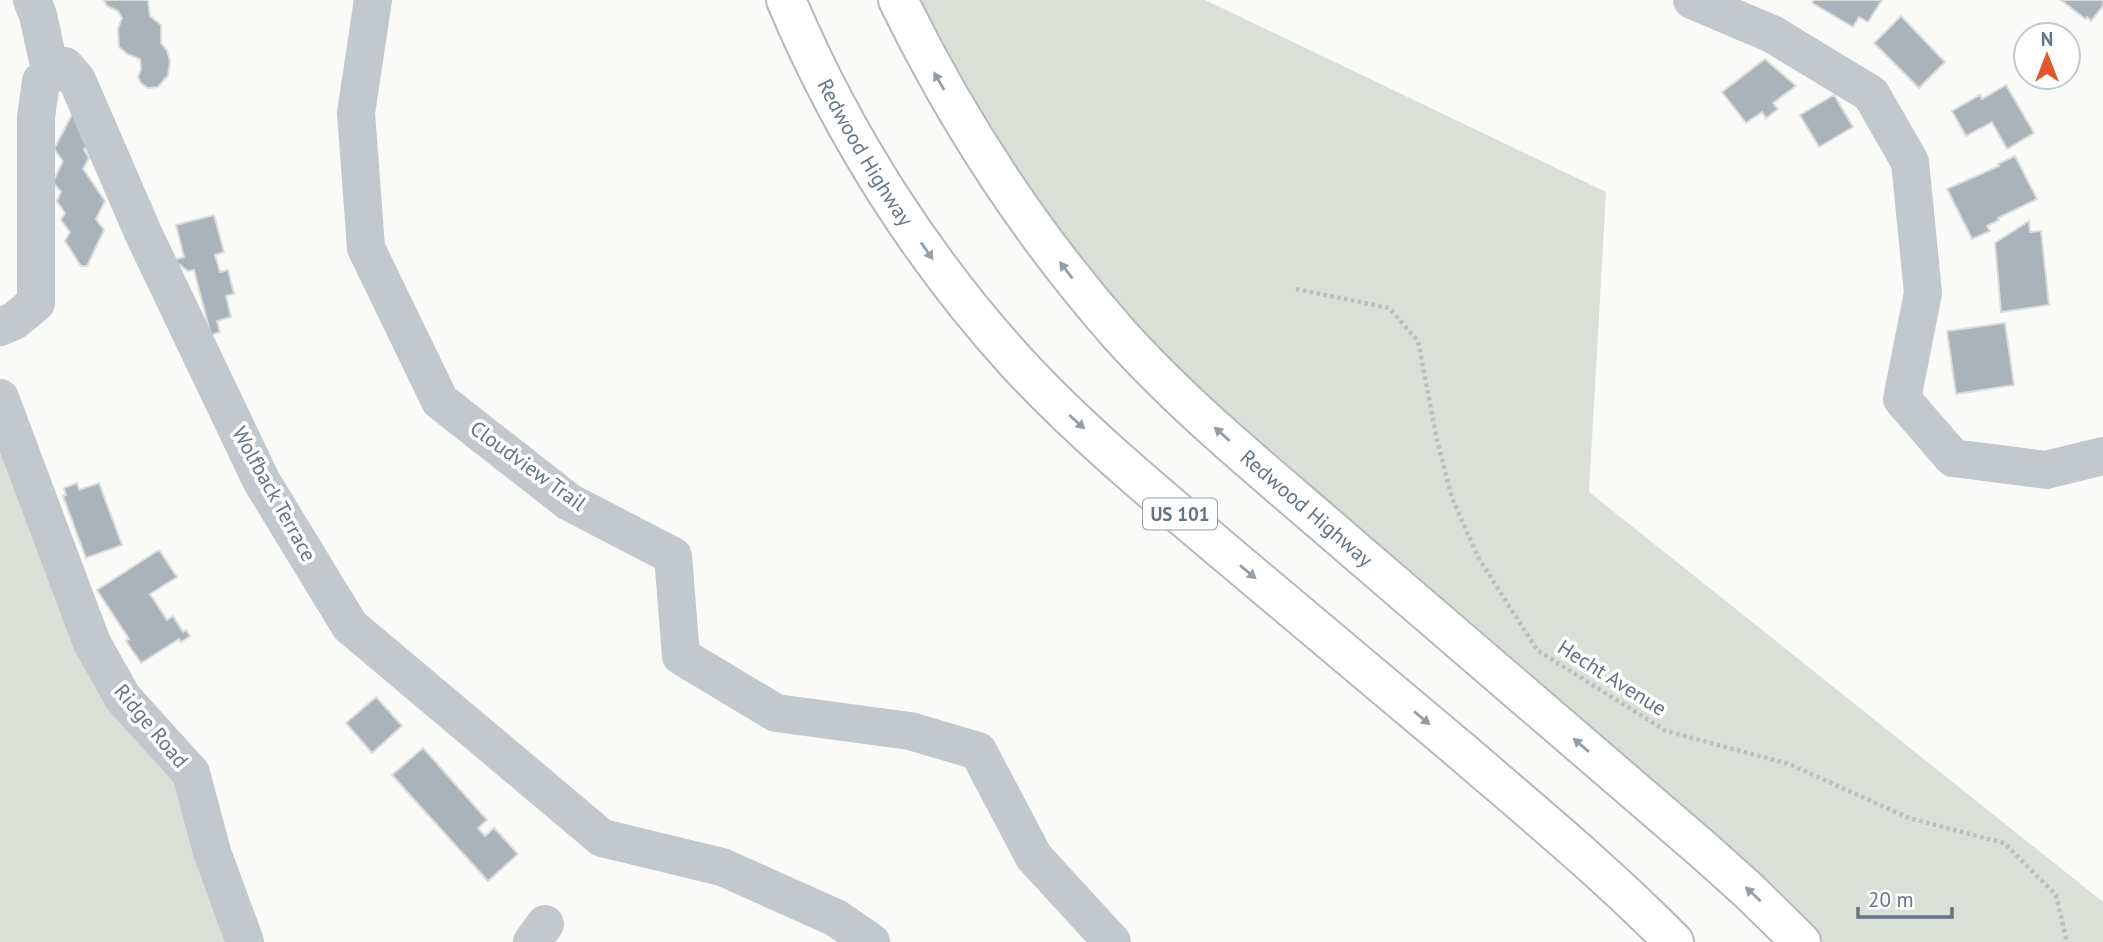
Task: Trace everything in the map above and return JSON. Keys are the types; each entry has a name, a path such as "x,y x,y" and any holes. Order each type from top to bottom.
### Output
{"highway":[{"name":"Redwood Highway","path":"786,0 826,85 894,203 933,259 1019,365 1068,414 1169,505 1587,858 1674,942"},
{"name":"Redwood Highway","path":"898,0 926,58 995,174 1068,273 1121,336 1229,440 1700,847 1801,942"}],"street":[{"path":"0,327 14,321 36,303 36,117 41,81 51,75 38,15 32,0"},
{"name":"Cloudview Trail","path":"373,0 356,113 366,248 440,401 569,502 673,556 681,656 776,713 910,731 978,751 1034,856 1112,942"},
{"path":"1692,0 1772,34 1871,94 1910,162 1923,293 1902,399 1953,458 2046,470 2103,457"},
{"name":"Wolfback Terrace","path":"51,75 65,66 77,80 144,235 262,482 350,626 602,838 722,867 836,918 871,942"},
{"name":"Ridge Road","path":"0,397 92,642 123,698 191,773 212,852 245,942"}],"path":[{"name":"Hecht Avenue","path":"1296,289 1389,308 1418,341 1443,468 1456,508 1478,557 1537,650 1666,731 1789,764 1909,818 2004,844 2056,895 2067,942"}],"shaded area":[{"path":"898,0 1205,0 1606,192 1589,492 2103,902 2103,942 1801,942 1121,336"},
{"path":"0,398 92,643 191,773 245,942 0,942"}],"building":[{"path":"104,0 148,0 150,16 161,25 161,43 170,61 168,75 158,87 148,88 141,83 138,77 140,59 127,54 119,47 118,29 122,18 118,11 107,6"},
{"path":"1814,0 1882,0 1868,22 1859,17 1853,27 1812,3"},
{"path":"2061,0 2103,0 2103,6 2091,21"},
{"path":"1901,16 1945,62 1919,88 1874,43"},
{"path":"1765,59 1796,86 1773,103 1778,109 1766,118 1762,112 1746,123 1722,92"},
{"path":"2006,85 2034,133 2007,149 1992,122 1966,136 1952,111 1980,95 1982,99"},
{"path":"1834,95 1853,127 1819,147 1800,115"},
{"path":"74,111 92,136 84,150 89,158 83,169 105,201 96,219 104,230 87,266 81,266 65,241 70,232 61,220 65,213 57,201 61,192 53,182 63,161 54,149"},
{"path":"2015,156 2037,199 1998,218 1999,220 1987,226 1990,231 1972,239 1947,189"},
{"path":"214,215 224,252 215,255 220,272 228,270 234,294 226,296 231,317 217,321 220,332 211,335 194,270 188,271 173,260 184,257 176,225"},
{"path":"2029,221 2030,232 2041,231 2049,305 2001,312 1995,243"},
{"path":"2005,323 2014,385 1956,394 1947,331"},
{"path":"77,483 79,490 99,483 122,545 86,558 63,496 66,495 64,488"},
{"path":"159,550 177,577 150,594 167,620 173,616 183,632 186,630 190,636 181,642 179,639 141,663 126,641 129,639 97,590"},
{"path":"376,697 402,726 372,753 346,723"},
{"path":"423,748 487,820 478,828 485,836 494,828 518,854 488,881 392,775"}]}
